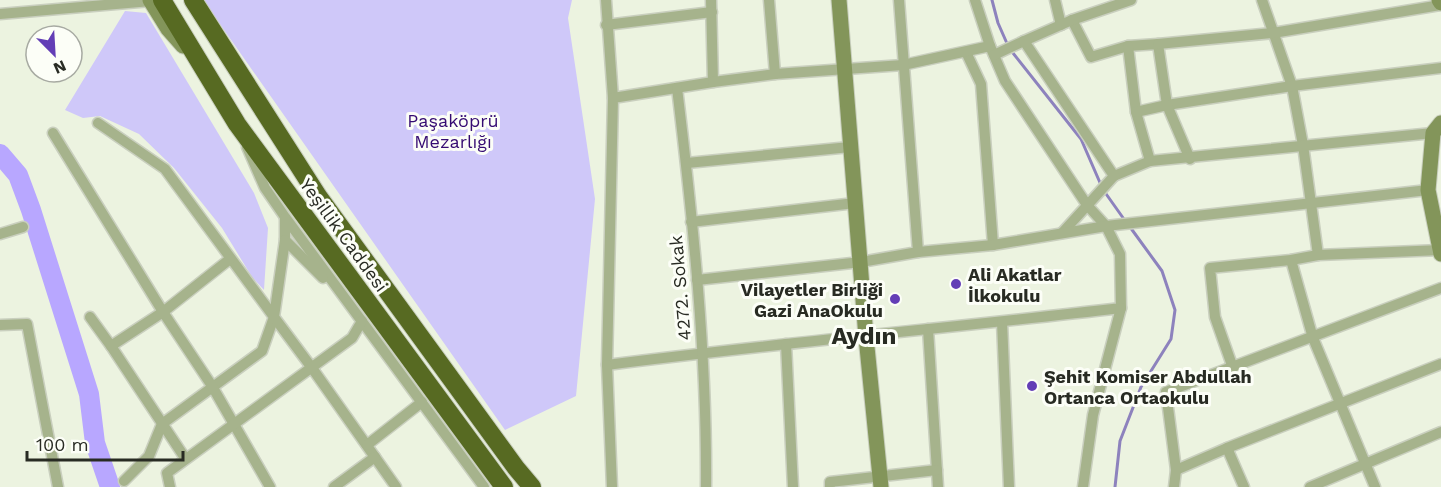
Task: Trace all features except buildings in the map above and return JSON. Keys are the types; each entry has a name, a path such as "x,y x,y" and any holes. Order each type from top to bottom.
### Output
{"highway":[{"name":"Yeşillik Caddesi","path":"154,0 237,124 504,487"},
{"name":"Yeşillik Caddesi","path":"193,0 318,195 532,487"}],"street":[{"path":"0,14 154,0"},
{"path":"606,0 613,98 607,365 612,487"},
{"path":"711,0 713,82"},
{"path":"769,0 775,74"},
{"path":"838,0 866,337 881,482"},
{"path":"899,0 918,252"},
{"path":"975,0 1005,81 1087,205 1106,226 1120,254 1121,308 1093,415 1083,487"},
{"path":"1055,0 1066,22 1091,57 1128,46 1273,33 1440,3"},
{"path":"613,98 775,74 903,65 966,52 992,50 1024,41 1066,22 1131,0"},
{"path":"1262,0 1292,86 1303,145 1318,255"},
{"path":"606,25 712,12"},
{"path":"1024,41 1114,176"},
{"path":"1158,44 1167,105 1190,159"},
{"path":"1128,46 1136,112 1150,161"},
{"path":"966,52 981,84 993,246"},
{"path":"1136,112 1167,105 1292,86 1441,68"},
{"name":"4272. Sokak","path":"677,88 687,163 697,280 706,426 706,487"},
{"path":"98,123 165,169 312,368 396,487"},
{"path":"237,124 265,188 484,487"},
{"path":"1062,233 1114,176 1150,161 1190,159 1437,128 1428,190 1440,251 1318,255 1210,268 1215,316 1233,368"},
{"path":"53,133 163,312 212,386 270,487"},
{"path":"687,163 850,147"},
{"path":"697,280 861,262 918,252 993,246 1106,226 1428,190"},
{"path":"691,222 855,203"},
{"path":"124,481 149,456 162,423 262,351 274,317 285,240 285,217"},
{"path":"0,234 23,227"},
{"path":"285,240 352,308"},
{"path":"111,346 163,312 230,259"},
{"path":"1291,260 1313,338 1376,487"},
{"path":"1174,487 1176,470 1166,392 1441,288"},
{"path":"607,365 1121,308"},
{"path":"90,317 185,458"},
{"path":"170,487 167,473 352,338 362,321"},
{"path":"1002,322 1009,487"},
{"path":"0,325 27,324 58,487"},
{"path":"928,329 938,487"},
{"path":"786,344 794,487"},
{"path":"1176,470 1441,364"},
{"path":"367,445 422,402"},
{"path":"1310,487 1441,432"},
{"path":"1227,448 1244,487"},
{"path":"334,487 375,457"},
{"path":"830,487 830,482 881,482 937,471"}],"green space":[{"name":"Paşaköprü Mezarlığı","path":"203,0 572,0 568,18 595,199 576,396 505,430"},
{"path":"125,11 146,13 254,193 268,228 264,290 252,277 222,228 174,168 139,134 100,116 83,118 65,110 81,84 84,84 84,79"}],"waterway":[{"path":"992,0 998,23 1009,48 1081,139 1101,185"},
{"path":"0,154 18,175 31,210 89,394 95,443 110,487"},
{"path":"1104,191 1126,222"},
{"path":"1115,487 1120,441 1141,387 1171,339 1175,310 1162,271 1130,227"}],"place":[{"name":"Ali Akatlar İlkokulu","path":"956,284"},
{"name":"Vilayetler Birliği Gazi AnaOkulu","path":"895,299"},
{"name":"Şehit Komiser Abdullah Ortanca Ortaokulu","path":"1032,386"}],"district":[{"name":"Aydın","path":"864,336"}]}
